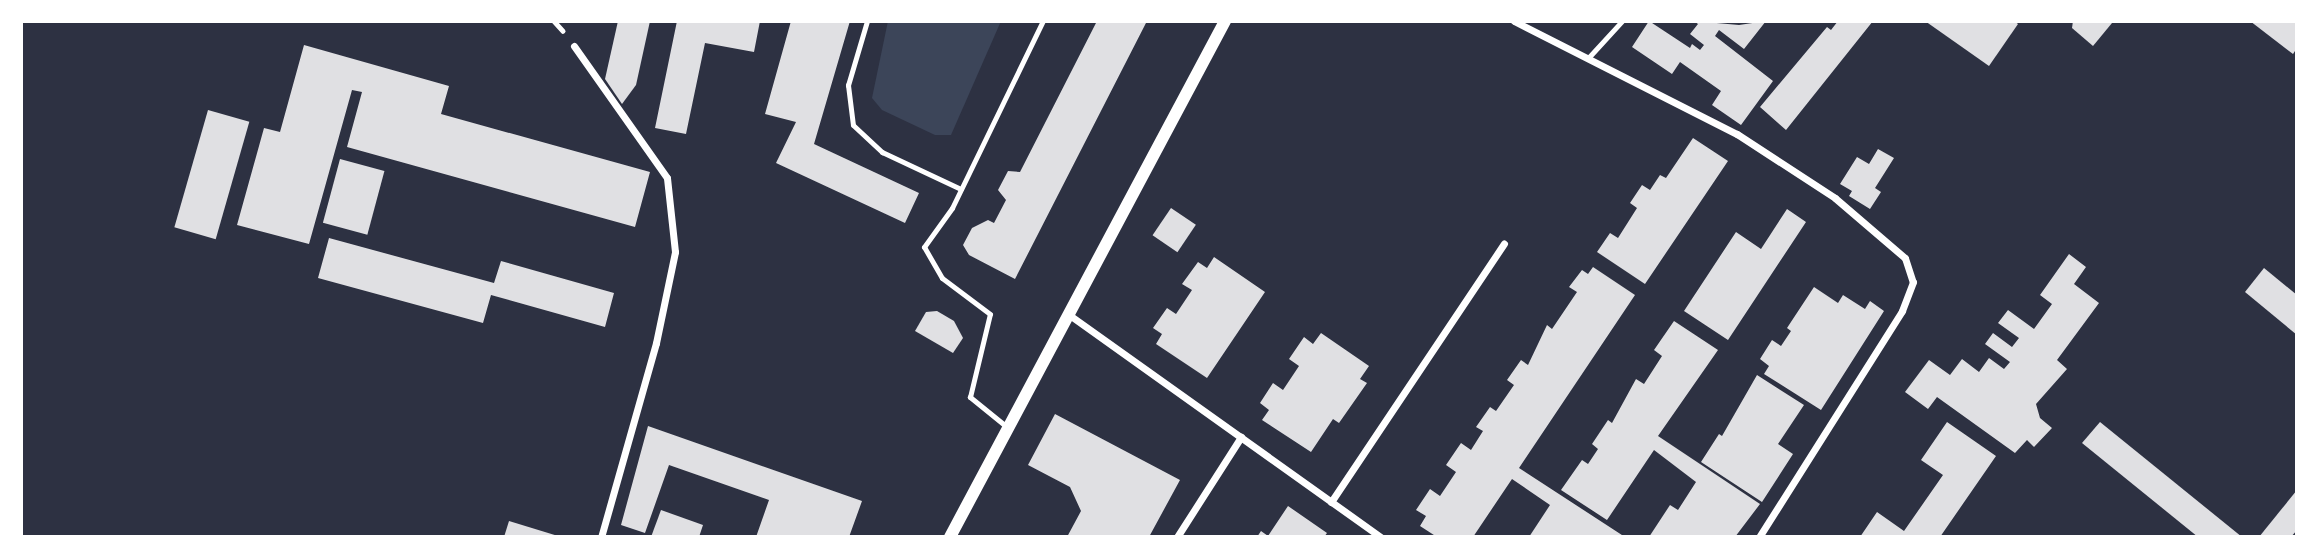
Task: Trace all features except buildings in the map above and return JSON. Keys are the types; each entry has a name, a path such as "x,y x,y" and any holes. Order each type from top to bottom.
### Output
{"street":[{"path":"950,537 1225,21"},
{"path":"1514,21 1737,134 1836,198 1905,257 1913,282 1902,311 1759,537"},
{"path":"574,46 667,178 675,252 656,343 601,537"},
{"path":"1331,502 1504,244"},
{"path":"1068,314 1381,537"},
{"path":"1177,537 1241,437"}],"lane":[{"path":"867,21 848,85 853,125 882,152 961,189"},
{"path":"1007,427 970,397 990,314 942,278 924,247 961,189 1042,21"},
{"path":"1589,57 1622,21"}],"shaded area":[{"path":"888,21 1001,21 951,135 935,135 882,110 872,98"}]}
